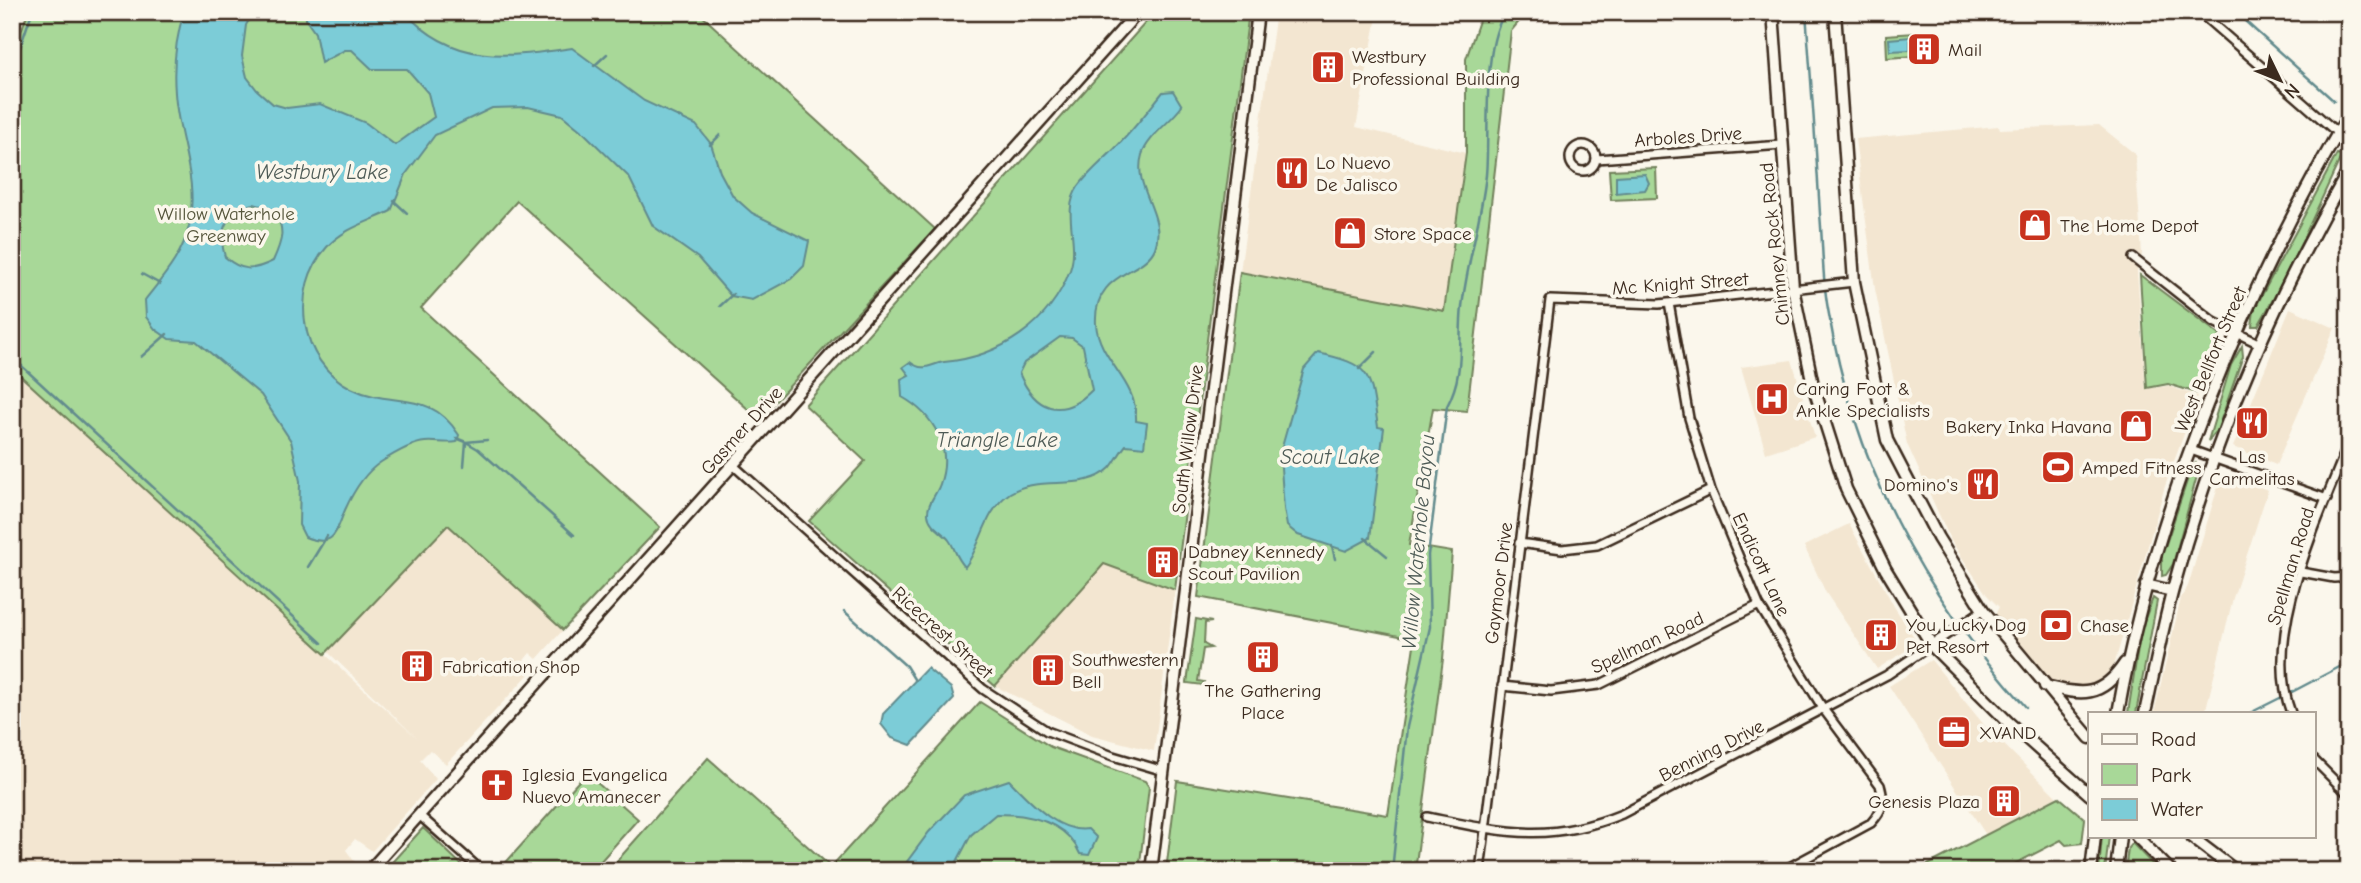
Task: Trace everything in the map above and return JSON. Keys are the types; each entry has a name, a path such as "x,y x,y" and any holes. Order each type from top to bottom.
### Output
{"main road":[{"name":"Gasmer Drive","path":"369,871 1138,12"},
{"name":"South Willow Drive","path":"1151,871 1258,12"},
{"name":"Chimney Rock Road","path":"1773,12 1793,288 1813,385 1846,489 1886,570 1933,646 1969,685 2088,793"},
{"path":"1835,12 1854,282 1887,440 1938,538 1983,610 2088,736"},
{"name":"West Bellfort Street","path":"2118,712 2127,660 2146,585 2191,450 2238,335 2282,239 2349,114"},
{"name":"West Bellfort Street","path":"2145,712 2172,591 2213,458 2260,344 2349,170"},
{"path":"2146,585 2172,591"},
{"path":"2045,686 2089,693 2104,687 2127,660"},
{"path":"2091,871 2095,838"},
{"path":"2116,871 2120,838"},
{"path":"2138,838 2171,871"},
{"path":"2193,838 2236,871"}],"street":[{"path":"2199,12 2349,143"},
{"name":"Arboles Drive","path":"1597,159 1782,145"},
{"path":"2133,258 2214,322 2260,344"},
{"name":"Mc Knight Street","path":"1550,300 1612,305 1668,303 1854,282"},
{"name":"Gaymoor Drive","path":"1480,871 1550,300"},
{"name":"Endicott Lane","path":"1668,303 1689,418 1711,490 1759,605 1824,709 1880,785 1884,796 1881,812 1858,831 1782,871"},
{"name":"Spellman Road","path":"2291,712 2285,682 2285,632 2301,572 2349,442"},
{"path":"2191,450 2327,499"},
{"name":"Ricecrest Street","path":"733,465 984,689 1047,731 1113,756 1164,771"},
{"path":"1519,543 1562,549 1597,545 1711,490"},
{"path":"2301,572 2334,578 2349,577"},
{"name":"Spellman Road","path":"1502,686 1566,691 1599,685 1759,605"},
{"name":"Benning Drive","path":"1427,817 1485,829 1539,834 1589,827 1622,814 1824,709 1933,646 1983,610"},
{"path":"2316,762 2349,795"},
{"path":"2339,786 2349,775"},
{"path":"419,815 482,871"}],"shaded area":[{"name":"Store Space","path":"1276,12 1378,12 1356,127 1466,153 1444,311 1240,272"},
{"path":"2099,125 2135,154 2142,254 2137,271 2146,389 2168,386 2198,396 2165,486 2112,673 2099,685 2083,689 2057,685 2045,677 1995,615 1999,607 1987,595 1951,541 1907,444 1875,289 1855,139 1999,126 2000,129"},
{"path":"2290,308 2335,328 2276,465 2233,447"},
{"path":"1792,360 1815,437 1766,453 1741,367"},
{"path":"12,368 418,739 328,652 448,524 563,630 537,659 530,653 521,664 530,673 446,764 430,750 420,760 436,779 372,851 355,839 346,850 357,865 352,871 12,871"},
{"path":"2222,473 2268,490 2233,598 2205,712 2154,712 2181,598 2188,586"},
{"path":"1849,524 1895,608 1918,643 1877,669 1826,593 1804,546"},
{"path":"1104,564 1175,590 1154,751 1092,735 995,686"},
{"path":"1931,660 1985,726 2057,797 1986,835 1889,686"}],"green space":[{"name":"Willow Waterhole Greenway","path":"28,12 698,12 935,229 759,419 517,201 421,308 660,527 563,630 448,525 325,654 12,368 12,57"},
{"path":"1155,12 1249,12 1175,590 1104,564 995,686 809,521 865,461 805,405"},
{"path":"1482,12 1527,12 1511,31 1467,411 1433,408 1409,545 1452,552 1443,659 1415,871 1166,871 1177,781 1388,815 1415,639 1198,597 1240,272 1444,311 1466,153 1466,59"},
{"path":"1915,33 1916,56 1887,58 1886,35"},
{"path":"2337,154 2342,155 2292,263 2258,326 2252,326 2254,310"},
{"path":"1656,168 1657,198 1611,200 1609,170"},
{"path":"2140,275 2220,335 2197,393 2168,384 2147,388"},
{"path":"2242,346 2243,356 2217,431 2208,441 2231,365"},
{"path":"2196,463 2198,472 2173,564 2166,575 2162,576 2162,556 2191,469"},
{"path":"2153,598 2157,601 2136,712 2128,712 2141,629"},
{"path":"1196,619 1212,622 1205,623 1204,644 1211,648 1203,649 1198,681 1204,682 1203,685 1187,683"},
{"path":"980,702 1051,747 1145,781 1149,787 1139,871 608,871 708,758 831,867"},
{"path":"586,773 638,819 592,871 502,871 500,869"},
{"path":"2059,797 2085,819 2082,843 2066,845 2061,840 2001,871 1916,871"},
{"path":"423,828 468,871 384,871"},
{"path":"2102,838 2109,838 2105,871 2099,871"},
{"path":"2132,843 2159,871 2125,871 2128,848"}],"water":[{"name":"Westbury Lake","path":"184,12 254,12 246,25 242,56 247,77 257,90 273,104 287,108 320,104 366,123 395,145 434,117 428,93 407,69 372,69 352,50 345,50 321,63 315,33 306,20 306,12 405,12 442,42 483,54 526,54 572,48 644,101 696,125 711,144 720,172 733,196 752,213 809,241 804,266 791,279 752,300 731,296 698,258 653,226 629,177 562,115 528,107 492,108 435,135 406,174 391,211 341,235 327,247 315,264 307,283 305,324 320,361 333,376 366,394 409,401 435,410 459,435 457,442 420,443 385,459 360,483 337,530 329,539 323,541 305,537 299,525 300,481 291,441 261,395 196,341 169,339 155,329 146,317 145,300 171,266 182,247 189,226 190,175 177,110 174,73","holes":["254,204 274,210 281,235 273,261 248,268 225,257 222,239 224,230 226,223 237,211"]},
{"path":"1910,37 1910,50 1890,51 1889,39"},
{"name":"Triangle Lake","path":"1173,91 1182,106 1154,135 1142,155 1142,179 1157,224 1155,248 1141,264 1120,276 1102,294 1097,307 1096,324 1104,349 1131,394 1136,421 1147,423 1144,447 1126,445 1110,468 1088,480 1022,487 1010,493 994,509 965,567 949,540 929,518 929,506 939,488 943,471 942,445 932,423 902,397 901,379 909,375 903,367 910,362 919,367 927,367 984,353 1003,345 1036,322 1050,306 1070,270 1073,259 1071,207 1078,187 1128,135 1163,92","holes":["1060,337 1072,338 1083,346 1092,390 1070,406 1050,407 1033,396 1019,373 1024,363"]},
{"path":"1645,174 1649,183 1645,190 1616,193 1616,176"},
{"name":"Scout Lake","path":"1318,353 1349,362 1366,374 1373,394 1378,427 1384,428 1370,538 1346,551 1298,535 1287,526 1284,509 1280,454 1304,369"},
{"path":"927,668 951,688 954,699 911,745 892,738 881,724 883,714"},
{"path":"1009,780 1055,821 1077,829 1088,829 1097,838 1089,855 1080,854 1065,834 1045,822 996,814 971,835 952,871 900,871 929,832 964,795"}],"waterway":[{"path":"12,71 32,12"},
{"name":"Willow Waterhole Bayou","path":"1392,871 1407,727 1430,627 1428,555 1447,406 1459,370 1464,291 1486,175 1490,67 1498,27 1506,12"},
{"path":"1806,12 1826,297 1855,421 1874,473 1897,523 1924,571 1954,618 2026,707"},
{"path":"2235,12 2334,101"},
{"path":"594,66 607,54"},
{"path":"710,145 720,135"},
{"path":"394,201 407,213"},
{"path":"142,274 160,284"},
{"path":"720,306 733,294"},
{"path":"141,357 167,334"},
{"path":"1359,369 1376,352"},
{"path":"12,357 322,643"},
{"path":"456,438 466,442 464,466"},
{"path":"466,442 487,440"},
{"path":"466,442 478,449 574,535"},
{"path":"308,567 327,536"},
{"path":"1365,538 1387,556"},
{"path":"1332,546 1335,559"},
{"path":"844,611 906,666 914,679"},
{"path":"2290,693 2349,662"},
{"path":"2252,712 2284,696"}],"railway":[{"path":"12,17 14,12"}],"place":[{"name":"Mail","path":"1924,49"},
{"name":"Westbury Professional Building","path":"1328,67"},
{"name":"Lo Nuevo De Jalisco","path":"1292,173"},
{"name":"The Home Depot","path":"2035,225"},
{"name":"Store Space","path":"1350,233"},
{"name":"Caring Foot & Ankle Specialists","path":"1772,399"},
{"name":"Las Carmelitas","path":"2252,423"},
{"name":"Bakery Inka Havana","path":"2136,426"},
{"name":"Amped Fitness","path":"2058,467"},
{"name":"Domino's","path":"1983,484"},
{"name":"Dabney Kennedy Scout Pavilion","path":"1163,562"},
{"name":"Chase","path":"2056,625"},
{"name":"You Lucky Dog Pet Resort","path":"1881,635"},
{"name":"The Gathering Place","path":"1263,657"},
{"name":"Fabrication Shop","path":"417,666"},
{"name":"Southwestern Bell","path":"1048,670"},
{"name":"XVAND","path":"1954,732"},
{"name":"Iglesia Evangelica Nuevo Amanecer","path":"497,785"},
{"name":"Genesis Plaza","path":"2004,801"}]}
